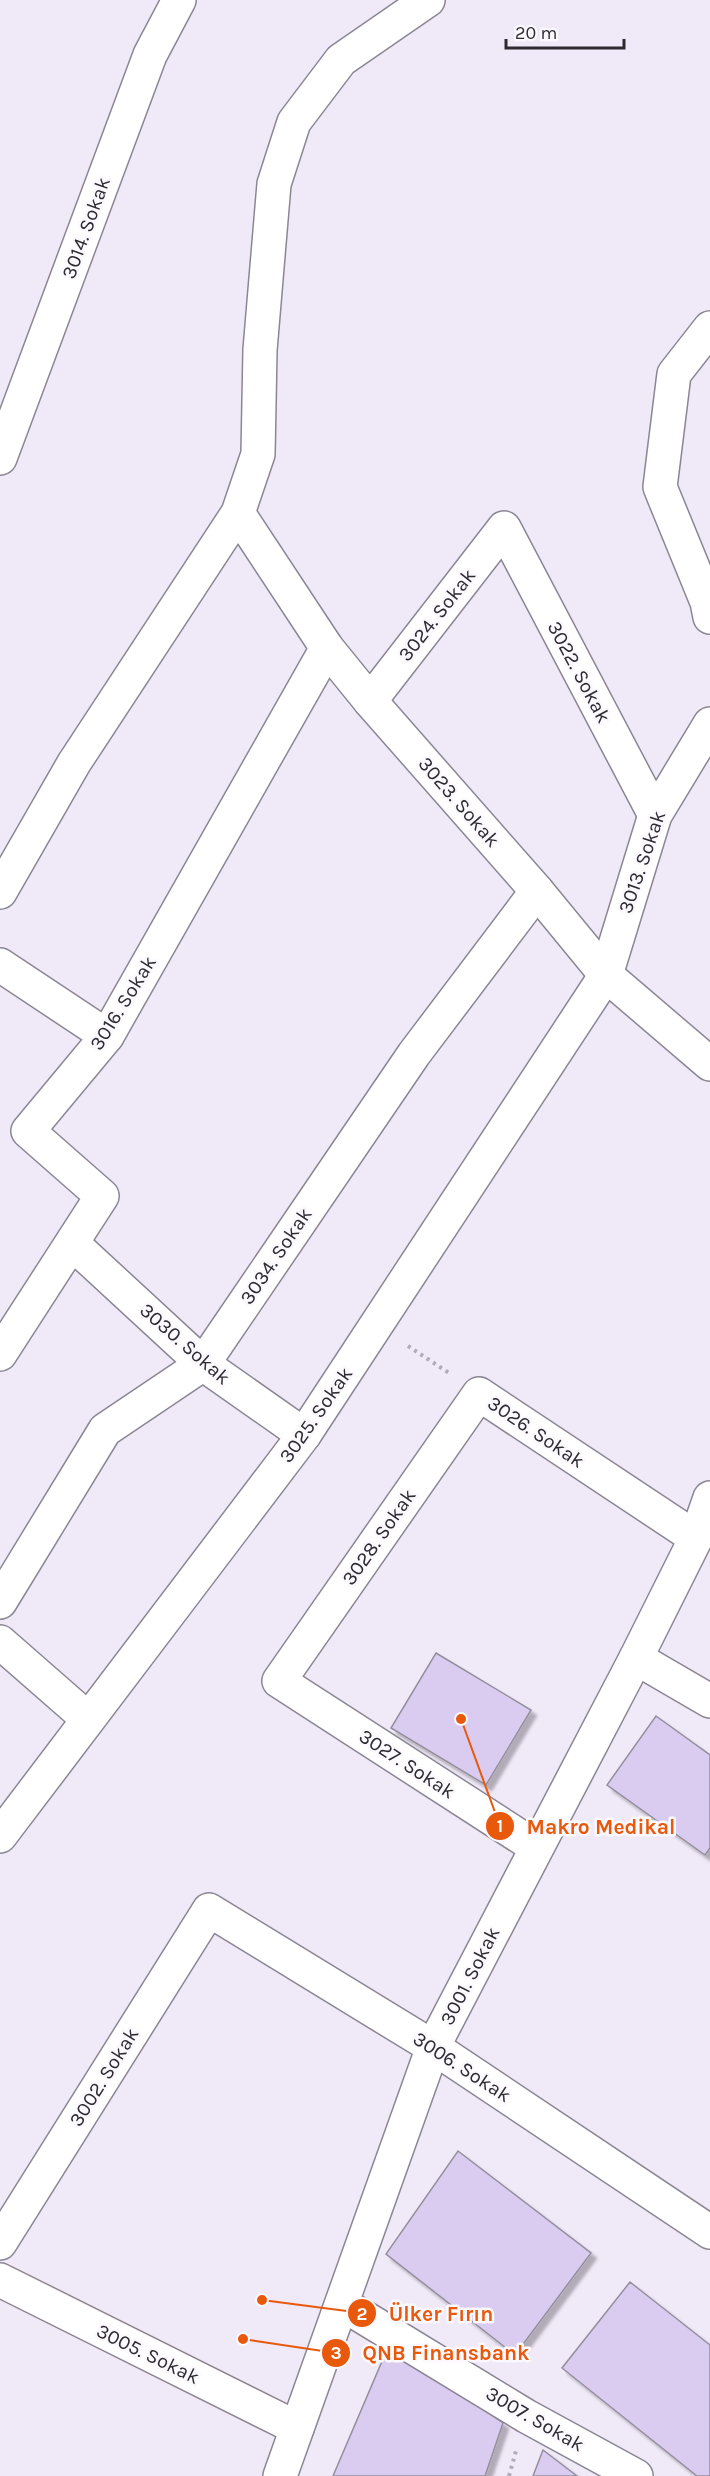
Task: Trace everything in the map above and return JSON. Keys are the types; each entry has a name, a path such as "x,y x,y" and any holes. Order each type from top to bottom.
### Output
{"street":[{"name":"3014. Sokak","path":"0,458 150,55 179,0"},
{"path":"0,892 74,763 238,513 258,454 260,350 274,184 294,122 341,60 428,0"},
{"path":"710,328 674,374 660,487 707,602 710,617"},
{"name":"3023. Sokak","path":"238,513 327,648 370,701 537,891 606,975 710,1064"},
{"name":"3024. Sokak","path":"370,701 504,528"},
{"name":"3022. Sokak","path":"504,528 655,815"},
{"name":"3016. Sokak","path":"2,1348 73,1244 102,1196 28,1131 107,1036 327,648"},
{"name":"3013. Sokak","path":"606,975 655,815 710,724"},
{"name":"3034. Sokak","path":"0,1602 105,1430 203,1364 414,1053 537,891"},
{"path":"0,965 107,1036"},
{"name":"3025. Sokak","path":"0,1836 304,1435 606,975"},
{"name":"3030. Sokak","path":"73,1244 203,1364 304,1435"},
{"name":"3026. Sokak","path":"479,1394 696,1538"},
{"name":"3028. Sokak","path":"279,1681 479,1394"},
{"name":"3001. Sokak","path":"280,2476 434,2047 636,1658 696,1538 710,1498"},
{"path":"0,1642 88,1719"},
{"path":"636,1658 710,1701"},
{"name":"3027. Sokak","path":"279,1681 536,1847"},
{"name":"3006. Sokak","path":"209,1910 434,2047 710,2232"},
{"name":"3002. Sokak","path":"0,2243 209,1910"},
{"name":"3005. Sokak","path":"0,2280 297,2428"},
{"name":"3007. Sokak","path":"342,2304 526,2416 636,2476"}],"path":[{"name":"3026. Sokak","path":"377,1325 479,1394"}],"building":[{"path":"436,1653 531,1710 486,1785 391,1728"},
{"path":"656,1716 710,1755 710,1848 705,1855 607,1785"},
{"path":"458,2151 591,2253 515,2355 386,2254"},
{"path":"630,2282 710,2345 710,2476 697,2476 562,2368"},
{"path":"389,2345 503,2423 485,2476 333,2476"},
{"path":"543,2450 577,2476 533,2476"}],"place":[{"name":"Makro Medikal","path":"461,1719"},
{"name":"Ülker Fırın","path":"262,2300"},
{"name":"QNB Finansbank","path":"243,2339"}]}
